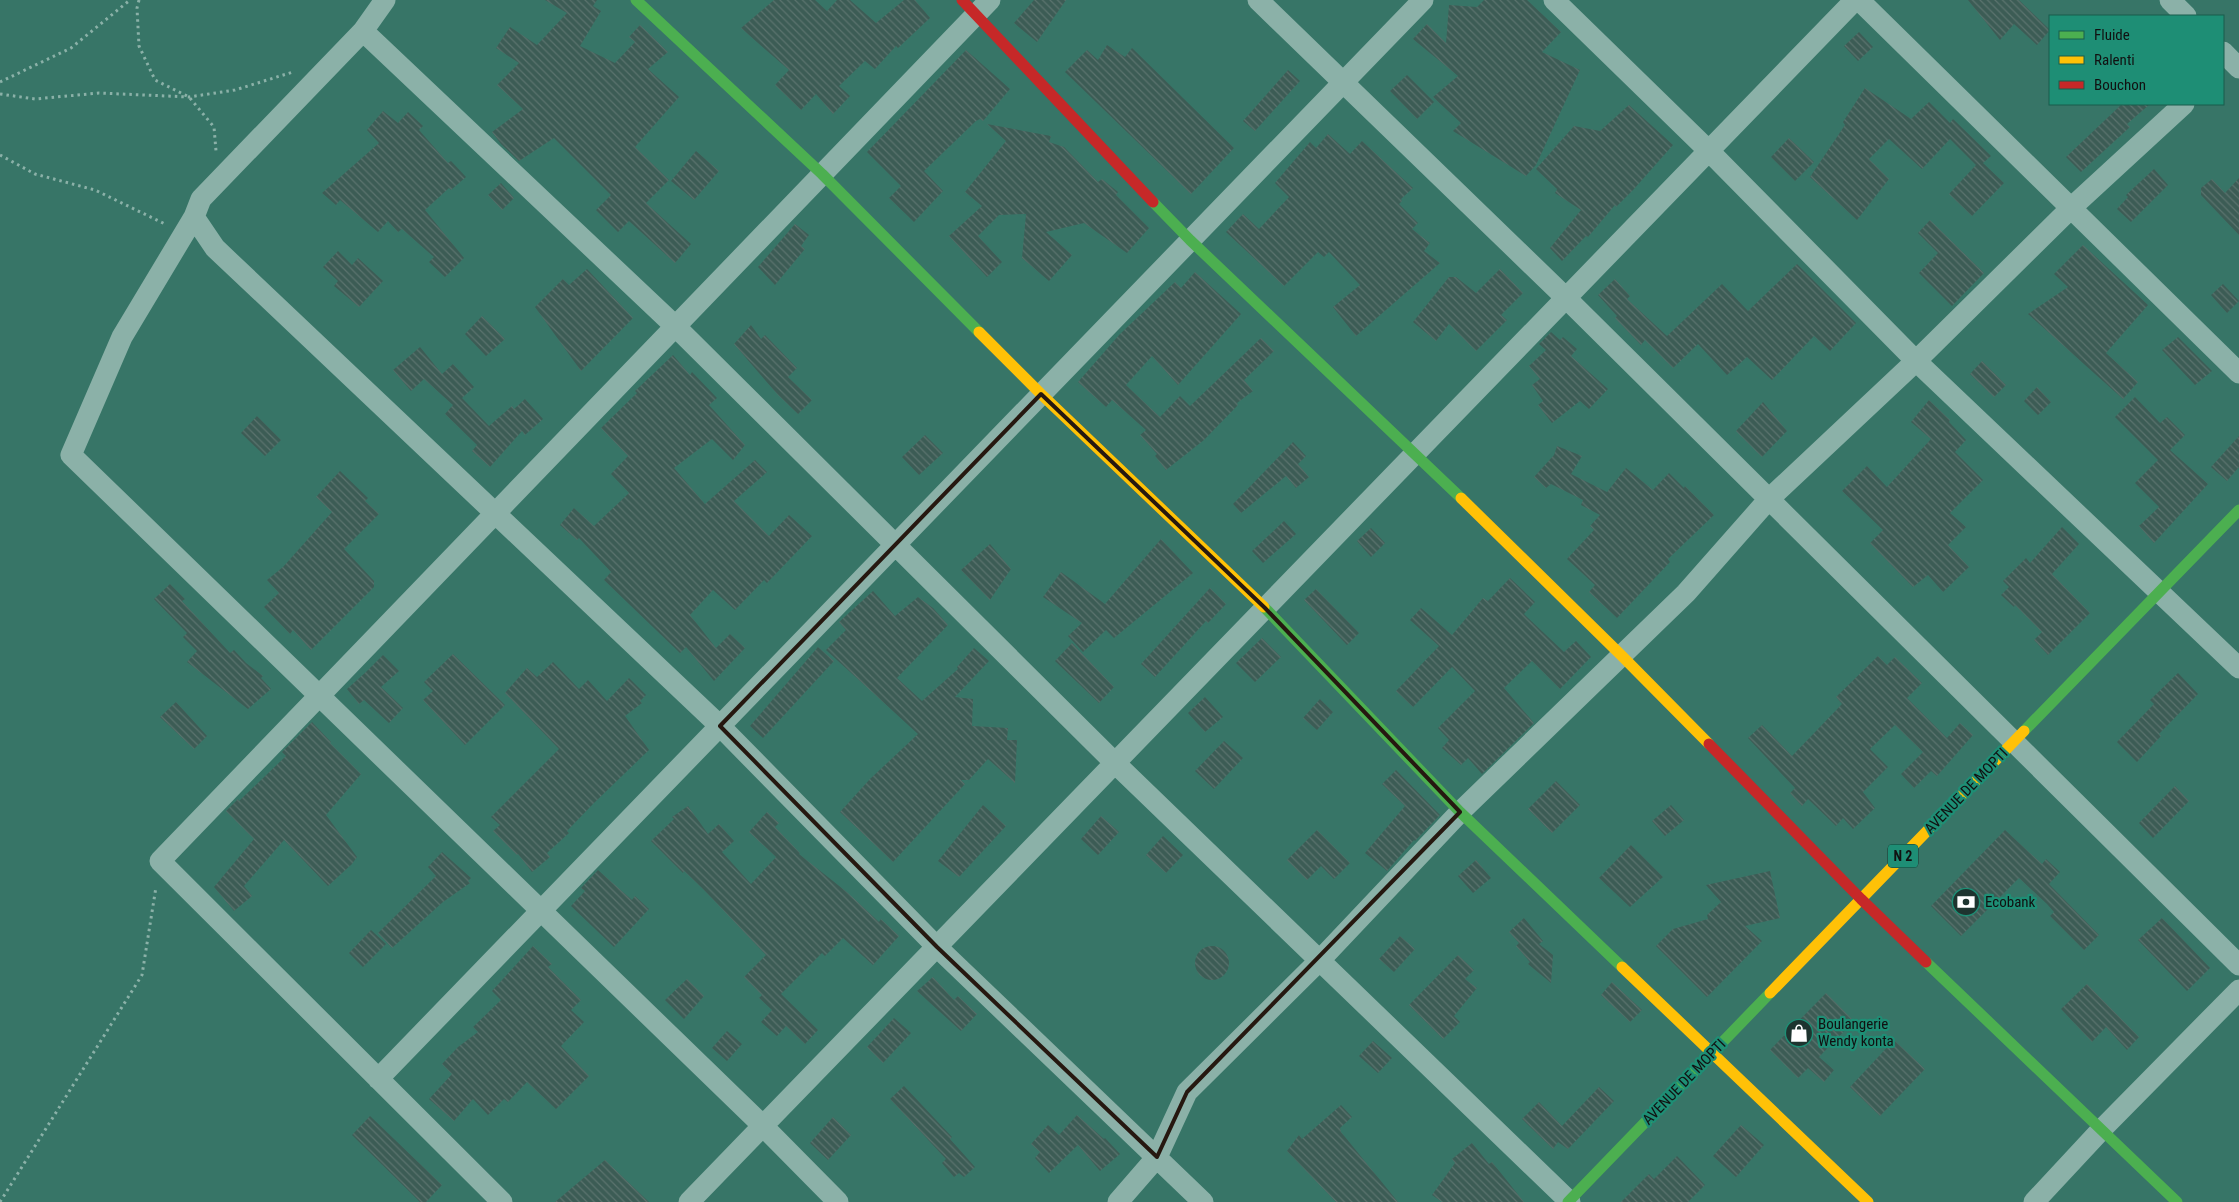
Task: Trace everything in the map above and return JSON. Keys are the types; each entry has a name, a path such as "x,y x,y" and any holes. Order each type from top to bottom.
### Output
{"street":[{"path":"385,0 363,31 201,199 189,225 122,337 71,456 320,695 763,1126 838,1202"},
{"path":"636,0 822,174 1041,394 1265,608 1460,812 1868,1202"},
{"path":"1258,0 1566,298 2239,966"},
{"path":"378,1079 1423,0"},
{"path":"1554,0 1709,151 1916,361 2239,668"},
{"path":"689,1202 1855,0"},
{"path":"1859,0 2239,374"},
{"path":"2170,0 2185,15"},
{"path":"502,1202 160,861 822,174 976,5 1190,240 1415,454 1622,656 1861,899 2177,1202"},
{"path":"363,31 676,326 1115,763 1321,959 1569,1202"},
{"path":"1118,1202 1158,1156 1187,1092 1321,959 1460,812 1686,593 1768,500 1916,361 2071,208 2183,105"},
{"path":"189,225 720,726 937,947 1158,1156 1203,1202"},
{"name":"AVENUE DE MOPTI","path":"1569,1202 2239,510"},
{"path":"2034,1202 2101,1130 2239,990"}],"path":[{"path":"0,82 71,48 130,0"},
{"path":"139,0 137,8 139,46 155,80 189,97 214,126 217,156"},
{"path":"0,94 35,99 99,93 189,97 235,90 302,68"},
{"path":"0,155 36,174 95,190 189,225"},
{"path":"0,1202 142,974 160,861"}],"highlighted area":[{"path":"1041,394 1265,608 1460,812 1187,1092 1157,1157 937,947 720,726"}],"building":[{"path":"545,0 597,0 593,6 601,11 580,46 615,63 635,42 629,37 640,25 668,52 648,69 679,97 635,147 669,180 646,203 691,244 675,263 629,221 618,232 596,210 611,195 554,138 519,161 501,144 492,132 523,109 497,85 519,63 496,48 510,27 537,45 567,13"},
{"path":"774,0 815,0 827,11 837,0 850,0 876,23 904,0 915,0 930,18 898,48 896,46 875,69 865,61 839,86 850,96 833,114 816,94 801,110 775,85 789,70 741,28"},
{"path":"1034,0 1066,0 1037,42 1014,23"},
{"path":"1484,0 1527,0 1561,32 1542,52 1580,70 1536,165 1526,176 1453,131 1461,123 1433,97 1458,76 1413,39 1427,24 1446,43 1449,5 1477,7"},
{"path":"1968,0 2019,0 2049,29 2037,45 2014,24 2000,40"},
{"path":"1859,32 1873,47 1858,61 1844,46"},
{"path":"1107,45 1125,57 1132,48 1234,148 1191,194 1065,72 1087,50 1098,60"},
{"path":"966,50 1010,89 983,121 980,119 976,121 924,171 943,191 914,222 889,198 901,186 867,152"},
{"path":"1288,70 1300,81 1255,131 1243,121"},
{"path":"1407,75 1434,102 1417,119 1390,91"},
{"path":"1865,88 1911,119 1929,102 1950,123 1953,119 1991,156 1983,163 2004,183 1972,216 1949,194 1976,165 1950,139 1922,169 1889,139 1869,159 1889,179 1857,220 1810,177 1845,125 1843,122"},
{"path":"1629,105 1673,145 1634,189 1616,207 1615,205 1588,237 1586,236 1562,261 1550,248 1581,210 1555,193 1557,189 1536,169 1574,126 1600,131"},
{"path":"2121,105 2149,105 2127,124 2130,127 2081,172 2066,157"},
{"path":"383,111 398,123 408,112 423,126 419,130 448,163 451,161 466,177 451,190 449,188 425,210 464,258 445,277 429,262 434,257 402,229 398,232 388,221 378,232 340,200 336,205 322,193 379,143 367,130"},
{"path":"987,124 1051,136 1049,142 1064,147 1098,182 1102,179 1118,192 1116,195 1149,228 1127,253 1084,223 1046,232 1072,255 1049,281 1022,258 1026,214 999,215 978,236 1002,262 987,277 949,236 982,206 965,192 1006,141"},
{"path":"1328,134 1350,154 1362,141 1413,188 1401,199 1402,201 1399,204 1418,223 1412,229 1430,243 1424,251 1440,263 1356,336 1333,307 1360,285 1329,252 1324,257 1318,252 1284,286 1226,232 1243,214 1259,229 1289,197 1275,183 1310,142 1316,148"},
{"path":"1789,138 1814,162 1795,181 1771,157"},
{"path":"696,151 719,171 694,200 671,181"},
{"path":"2154,169 2168,185 2131,222 2117,209 2128,197 2126,195"},
{"path":"2239,178 2239,235 2201,195 2201,188 2212,179 2225,193"},
{"path":"501,183 514,198 502,210 488,195"},
{"path":"1930,220 1984,273 1952,306 1919,273 1938,253 1918,233"},
{"path":"795,224 809,235 801,246 805,249 775,285 758,267"},
{"path":"2083,245 2148,305 2106,353 2138,382 2123,399 2028,314 2068,287 2054,274"},
{"path":"338,251 352,265 358,258 383,281 359,307 334,286 338,281 323,267"},
{"path":"1797,264 1856,323 1830,351 1814,336 1772,380 1747,357 1727,375 1698,344 1673,368 1645,340 1641,345 1615,318 1617,316 1598,295 1615,279 1630,296 1627,299 1667,336 1722,284 1748,311"},
{"path":"587,269 633,318 581,371 535,307 563,279 569,285"},
{"path":"1500,269 1523,293 1501,315 1507,320 1476,351 1449,324 1436,341 1413,322 1449,277 1456,277 1476,293"},
{"path":"1195,272 1241,314 1178,385 1152,356 1126,385 1160,417 1180,396 1190,406 1261,338 1274,351 1244,380 1253,391 1237,403 1238,405 1204,440 1166,470 1155,456 1157,454 1140,435 1146,430 1112,400 1106,407 1078,382 1120,334 1175,282 1181,288"},
{"path":"2223,284 2239,301 2227,313 2211,295"},
{"path":"482,316 505,339 486,356 465,334"},
{"path":"751,325 761,339 765,335 797,368 788,377 812,400 798,414 778,395 734,344"},
{"path":"1551,332 1560,340 1563,337 1577,349 1571,356 1608,389 1589,409 1580,401 1552,423 1538,405 1543,401 1532,385 1540,379 1529,366 1546,350 1539,344"},
{"path":"2178,337 2212,371 2195,385 2162,350"},
{"path":"420,347 442,374 453,364 474,387 462,398 489,426 512,406 514,409 525,399 543,419 525,435 522,431 490,467 472,451 477,445 445,414 453,405 424,379 411,391 393,370"},
{"path":"673,355 690,375 692,372 717,398 709,405 745,445 733,460 712,439 674,468 705,504 755,460 767,472 734,501 769,536 789,515 812,536 767,583 764,580 735,610 713,590 690,615 716,648 730,634 745,648 714,681 686,647 680,653 604,580 611,572 579,538 577,540 560,525 574,508 594,526 629,493 611,474 628,456 601,428 637,393 635,391"},
{"path":"1982,361 2006,385 1994,397 1970,374"},
{"path":"2037,387 2051,402 2038,415 2024,401"},
{"path":"2135,397 2160,423 2167,417 2185,435 2170,450 2208,484 2154,543 2139,526 2159,507 2135,483 2158,460 2115,417"},
{"path":"1929,400 1950,420 1949,422 1966,440 1955,452 1983,480 1950,513 1966,527 1948,545 1969,567 1943,592 1928,575 1913,587 1870,543 1883,530 1842,491 1867,466 1887,487 1931,439 1911,422"},
{"path":"1763,402 1787,431 1762,457 1736,431"},
{"path":"257,416 281,440 265,456 241,433"},
{"path":"925,435 943,453 919,475 902,457"},
{"path":"2239,436 2239,467 2227,481 2211,467"},
{"path":"1293,442 1306,456 1298,464 1309,477 1296,488 1286,476 1241,513 1233,504"},
{"path":"1557,446 1582,456 1571,474 1607,492 1626,468 1653,490 1669,473 1714,515 1668,559 1670,562 1617,618 1589,592 1595,585 1567,559 1594,530 1590,526 1600,515 1581,505 1583,500 1551,484 1546,488 1534,477 1554,455"},
{"path":"340,471 368,498 365,501 379,514 344,549 374,581 374,587 311,650 293,630 290,634 264,607 279,593 267,580 283,567 332,512 316,497"},
{"path":"1284,521 1296,534 1263,563 1252,551"},
{"path":"2062,527 2079,544 2052,574 2090,613 2048,655 2034,640 2042,632 2015,605 2014,607 2001,595 2009,587 2003,581 2026,558 2030,563"},
{"path":"1371,528 1385,543 1371,557 1357,541"},
{"path":"1161,539 1193,573 1114,638 1106,630 1083,652 1068,636 1082,623 1043,597 1061,572 1105,604"},
{"path":"990,544 1011,569 990,600 961,570"},
{"path":"1510,578 1535,602 1524,614 1527,617 1564,652 1576,641 1591,657 1560,689 1532,661 1504,688 1534,723 1482,774 1468,758 1461,765 1442,748 1449,740 1438,728 1475,691 1452,667 1413,707 1396,691 1439,646 1410,620 1421,608 1452,635 1483,598 1488,601"},
{"path":"170,584 185,599 182,601 230,653 234,650 246,663 263,676 261,678 271,689 248,709 187,662 197,651 183,637 187,633 154,599"},
{"path":"1210,588 1226,604 1208,623 1206,621 1155,677 1141,664"},
{"path":"1316,589 1359,633 1347,645 1304,600"},
{"path":"873,591 895,616 918,597 933,608 948,625 897,678 922,701 958,669 957,667 974,648 989,661 955,697 973,699 972,726 1008,728 1007,740 1017,740 1015,783 988,759 969,780 961,780 965,784 893,862 840,812 870,779 918,734 826,650 846,630 839,622"},
{"path":"1262,638 1281,657 1255,682 1236,663"},
{"path":"1072,643 1114,687 1099,703 1055,661"},
{"path":"818,647 834,661 763,738 750,726"},
{"path":"453,654 505,705 465,745 423,700 433,691 424,682"},
{"path":"383,655 399,671 381,687 403,708 389,723 364,700 359,704 347,689"},
{"path":"1878,656 1887,665 1895,657 1922,683 1907,698 1947,738 1960,723 1973,735 1937,776 1931,771 1914,788 1901,774 1923,752 1895,725 1870,749 1888,767 1863,792 1875,808 1853,829 1843,818 1836,826 1808,799 1802,806 1790,793 1795,788 1748,738 1762,725 1792,756 1842,704 1836,697"},
{"path":"553,662 579,689 588,680 607,701 629,678 646,695 640,701 642,703 625,716 649,750 567,831 569,833 547,853 550,857 532,872 518,854 493,831 500,825 491,817 559,749 505,693 527,668 537,677"},
{"path":"2178,673 2198,694 2159,734 2161,736 2137,762 2117,742 2154,704 2150,700"},
{"path":"1205,697 1223,717 1205,732 1188,713"},
{"path":"1320,699 1333,712 1317,730 1303,718"},
{"path":"176,702 207,736 194,749 160,717"},
{"path":"312,722 361,774 326,815 357,857 328,886 284,840 244,886 252,896 234,911 214,887 254,839 226,811 286,756 282,752"},
{"path":"1224,741 1243,758 1214,789 1195,771"},
{"path":"1396,770 1440,815 1414,840 1387,871 1365,853 1405,806 1382,784"},
{"path":"1556,781 1580,805 1552,833 1528,809"},
{"path":"2175,786 2189,801 2153,838 2139,823"},
{"path":"983,805 1006,826 959,877 938,861"},
{"path":"1671,805 1684,820 1665,836 1652,821"},
{"path":"688,806 708,834 719,824 734,841 722,852 751,884 776,857 749,832 767,812 779,823 775,827 799,854 848,893 879,922 881,919 899,936 873,965 843,938 825,956 822,953 781,994 818,1030 805,1044 786,1026 777,1036 761,1022 772,1010 759,998 762,995 744,977 766,955 703,889 684,871 683,873 651,841 674,819 672,817"},
{"path":"1101,816 1119,832 1098,855 1081,839"},
{"path":"1317,830 1350,863 1334,879 1321,866 1307,880 1287,860"},
{"path":"2005,830 2042,864 2046,859 2060,872 2049,884 2099,935 2084,950 2050,916 2054,912 2047,904 2019,878 1961,936 1931,906"},
{"path":"1163,836 1183,855 1166,873 1146,855"},
{"path":"1631,845 1663,877 1630,907 1599,878"},
{"path":"442,852 471,878 468,881 470,883 443,902 392,948 378,933 436,876 428,867"},
{"path":"1476,860 1491,878 1473,893 1458,876"},
{"path":"598,870 632,900 635,896 649,909 614,947 571,906 585,891 581,888"},
{"path":"1770,871 1780,918 1745,926 1762,941 1707,997 1656,946 1673,929 1708,919 1707,915 1721,902 1706,885"},
{"path":"1524,918 1543,941 1539,944 1553,955 1551,983 1528,964 1530,962 1516,946 1519,943 1509,932"},
{"path":"2162,918 2210,968 2187,991 2138,940"},
{"path":"371,930 386,944 363,967 349,953"},
{"path":"1400,936 1415,949 1394,972 1379,959"},
{"path":"533,946 552,964 548,967 581,1000 571,1010 584,1022 561,1046 589,1076 556,1109 527,1082 508,1102 504,1099 488,1115 473,1099 454,1121 429,1099 452,1074 442,1064 458,1047 478,1032 473,1027 501,1000 492,991"},
{"path":"1212,946 1219,947 1224,951 1228,956 1228,970 1224,975 1219,979 1212,980 1205,979 1200,975 1196,970 1195,963 1196,956 1200,951 1205,947"},
{"path":"1458,955 1474,970 1465,979 1477,988 1454,1016 1460,1022 1443,1039 1409,1005"},
{"path":"933,977 954,1000 958,996 977,1014 961,1031 917,991"},
{"path":"687,979 704,996 684,1019 665,1000"},
{"path":"1612,982 1642,1010 1630,1022 1601,995"},
{"path":"2087,984 2139,1037 2127,1050 2106,1027 2092,1042 2061,1009"},
{"path":"1826,993 1854,1021 1819,1057 1834,1070 1824,1082 1808,1068 1798,1078 1770,1050"},
{"path":"894,1018 911,1033 883,1063 867,1047"},
{"path":"727,1031 742,1044 727,1061 712,1048"},
{"path":"1894,1040 1925,1069 1880,1116 1850,1087"},
{"path":"1373,1041 1392,1058 1378,1073 1359,1056"},
{"path":"904,1086 952,1137 950,1139 975,1167 964,1177 959,1173 954,1177 942,1163 946,1159 890,1099"},
{"path":"1599,1087 1614,1101 1568,1149 1558,1142 1553,1149 1522,1119 1539,1102 1562,1126"},
{"path":"1341,1105 1352,1117 1340,1128 1341,1132 1398,1202 1336,1202 1287,1151 1299,1135 1302,1139"},
{"path":"1077,1115 1105,1138 1120,1154 1100,1171 1078,1145 1049,1173 1035,1158 1040,1152 1031,1144 1048,1125 1059,1135"},
{"path":"370,1116 442,1185 426,1202 420,1202 352,1135"},
{"path":"833,1117 851,1135 828,1160 810,1143"},
{"path":"1741,1125 1764,1145 1736,1177 1713,1156"},
{"path":"1472,1143 1489,1164 1492,1162 1524,1202 1442,1202 1432,1195 1455,1163 1452,1159"},
{"path":"1677,1156 1705,1185 1688,1202 1621,1202 1649,1174 1654,1179"},
{"path":"605,1160 649,1202 555,1202"}],"traffic: fast":[{"path":"636,0 822,174 979,332"},
{"path":"1153,202 1190,240 1461,498"},
{"path":"2024,731 2239,510"},
{"path":"1264,607 1460,812 1622,967"},
{"path":"1926,962 2177,1202"},
{"path":"1568,1202 1770,993"}],"traffic: slow":[{"path":"979,332 1041,394 1264,607"},
{"path":"1461,498 1709,744"},
{"path":"1770,993 2024,731"},
{"path":"1622,967 1868,1202"}],"traffic: jam":[{"path":"962,0 1153,202"},
{"path":"1709,744 1861,899 1926,962"}],"place":[{"name":"Ecobank","path":"1966,902"},
{"name":"Boulangerie Wendy konta","path":"1799,1033"}]}
